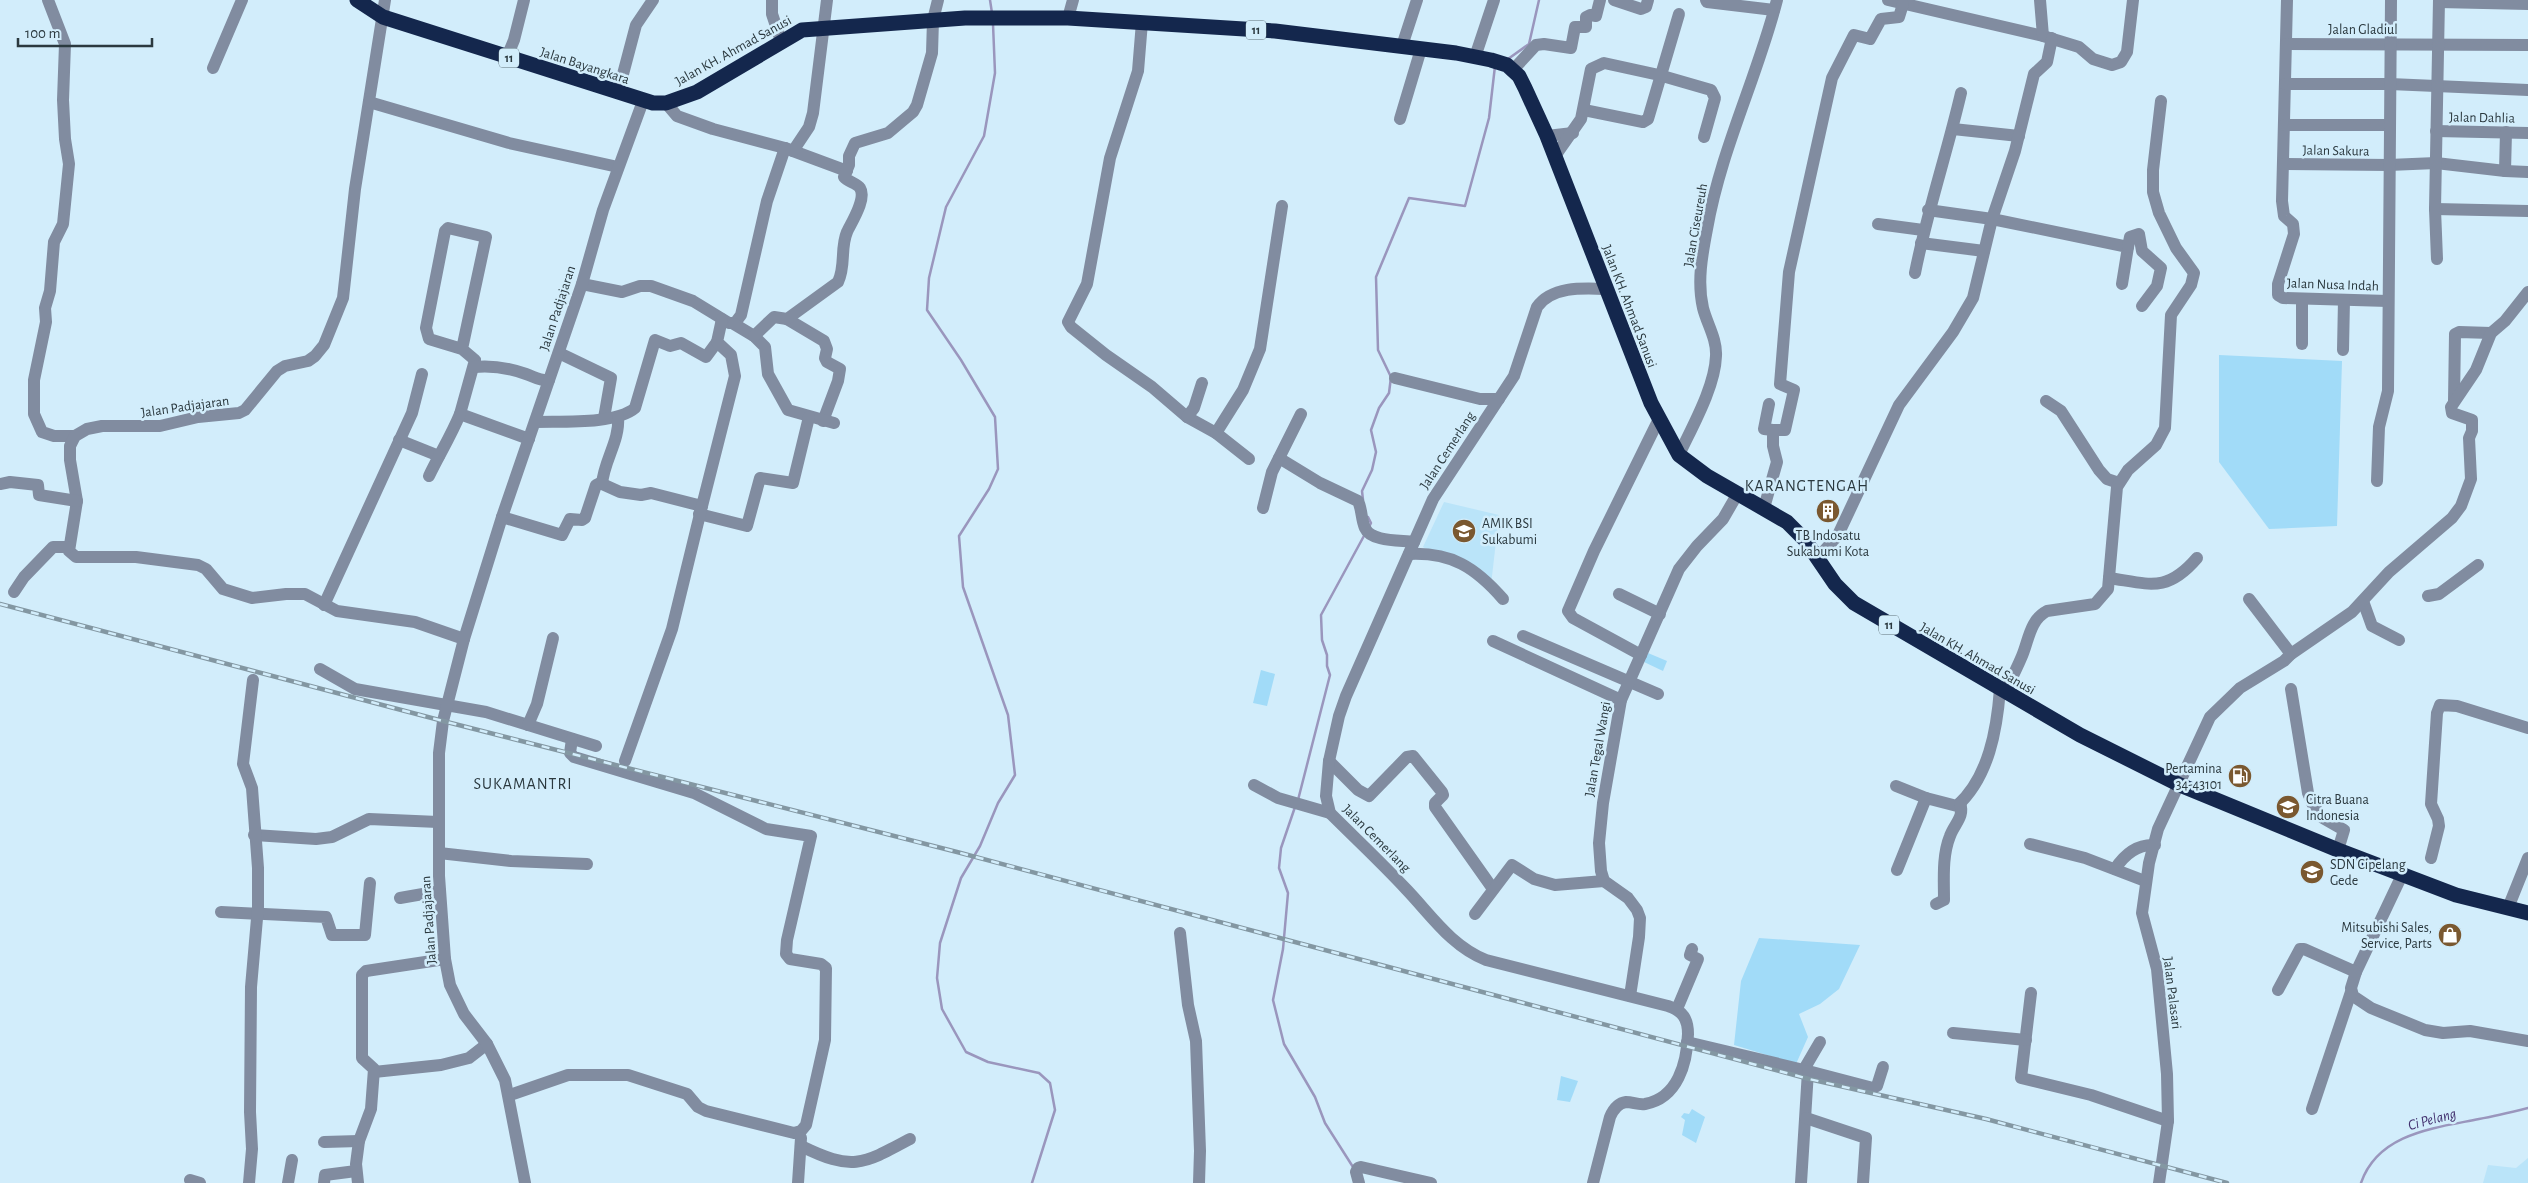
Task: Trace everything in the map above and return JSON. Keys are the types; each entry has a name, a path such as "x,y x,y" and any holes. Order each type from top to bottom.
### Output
{"highway":[{"name":"Jalan Bayangkara","path":"356,0 383,17 643,101 666,103"},
{"name":"Jalan KH. Ahmad Sanusi","path":"666,103 697,92 802,30 966,18 1068,18 1269,31 1402,46 1491,60 1509,68 1525,88 1547,136 1659,419 1679,455 1692,466 1788,522 1805,540 1835,584 1863,610 2118,755 2180,785 2338,850 2456,895 2528,912"}],"street":[{"path":"48,0 65,44 63,100 65,139 69,164 63,224 54,242 50,292 45,308 46,322 34,380 33,401 34,414 42,432 54,436 74,436 70,446 70,460 77,501 68,547 71,554 76,557 136,557 198,566 206,569 223,589 252,598 305,594 324,605 351,614 415,622 464,639"},
{"path":"213,68 242,0"},
{"name":"Jalan Padjajaran","path":"74,436 102,426 160,426 198,417 239,413 245,410 284,366 308,361 324,345 343,298 352,214 385,0"},
{"path":"507,57 522,15 524,0"},
{"path":"618,92 636,25 653,0"},
{"path":"772,0 772,14 781,41"},
{"path":"535,422 604,418 628,414 635,408 654,340 670,346 681,343 706,357 717,342 728,321 741,315 767,201 789,150 809,127 813,113 827,0"},
{"path":"787,319 832,287 840,277 844,243 847,232 857,216 861,193 859,187 845,179 849,156 855,143 888,133 913,112 917,105 932,53 933,20 938,0"},
{"path":"1068,18 1073,0"},
{"path":"1402,46 1417,0"},
{"path":"1475,56 1494,0"},
{"path":"1509,68 1536,45 1544,44 1571,48 1575,27 1586,27 1586,17 1590,15 1596,16 1600,0"},
{"path":"1614,0 1640,9 1646,7 1648,0"},
{"path":"1706,0 1707,2 1776,5"},
{"path":"1888,0 2048,37 2079,47 2102,64 2112,65 2121,62 2127,52 2133,0"},
{"path":"1818,558 1838,535 1899,405 1953,332 1972,298 1992,219 2019,136 2034,74 2047,61 2048,37 2040,0"},
{"path":"2283,164 2286,0"},
{"path":"2377,481 2378,427 2388,391 2391,0"},
{"path":"2437,259 2435,209 2439,1 2528,4"},
{"path":"1769,404 1764,429 1784,430 1794,390 1780,384 1789,272 1832,78 1854,35 1870,39 1881,19 1899,18 1903,4"},
{"name":"Jalan Ciseureuh","path":"1679,455 1710,383 1716,358 1715,342 1703,306 1701,282 1701,264 1711,205 1733,127 1760,57 1776,5"},
{"path":"1584,110 1643,122 1651,114 1659,75 1678,14"},
{"path":"1142,22 1138,72 1110,158 1094,232 1087,284 1068,322 1071,327 1106,355 1152,387 1187,417 1216,433 1248,459"},
{"name":"Jalan Gladiul","path":"2286,44 2528,45"},
{"path":"1400,119 1421,49"},
{"path":"1555,156 1573,133 1584,110 1590,74 1596,65 1604,63 1706,88 1714,94 1704,137"},
{"path":"2285,84 2390,84 2528,90"},
{"path":"1915,273 1928,210 1953,129 1961,93"},
{"path":"1896,786 1952,806 1960,803 1972,786 1991,748 1997,725 2002,690 2023,655 2030,632 2041,615 2047,611 2094,604 2108,589 2115,498 2119,483 2128,470 2156,445 2165,428 2171,315 2191,284 2194,273 2176,248 2159,213 2154,192 2153,170 2162,100"},
{"name":"Jalan Padjajaran","path":"525,1183 510,1095 500,1066 453,995 444,959 438,822 439,753 446,706 464,639 502,517 582,284 603,210 643,101"},
{"path":"369,102 509,143 618,167"},
{"path":"666,103 677,116 713,129 789,150 847,171"},
{"path":"2284,125 2389,125"},
{"path":"1953,129 2019,136"},
{"name":"Jalan Dahlia","path":"2436,131 2528,133"},
{"path":"2505,171 2506,132"},
{"path":"1547,136 1573,133"},
{"name":"Jalan Sakura","path":"2283,164 2389,165 2436,163 2528,172"},
{"name":"Jalan Nusa Indah","path":"2283,164 2283,211 2284,216 2293,224 2294,234 2278,284 2278,295 2283,298 2388,301"},
{"path":"1216,433 1243,390 1260,349 1282,206"},
{"path":"2435,209 2528,211"},
{"path":"1928,210 1992,219 2128,247"},
{"path":"1878,224 1923,230"},
{"path":"429,476 447,444 460,414 474,367 474,358 462,349 429,339 426,332 448,228 486,237 462,349"},
{"path":"2122,284 2130,237 2139,234 2142,251 2161,268 2158,286 2142,306"},
{"path":"1921,243 1984,251"},
{"path":"582,284 622,292 640,286 651,286 694,301 754,336 765,347 768,374 788,410 828,422 840,369 827,362 825,358 827,349 824,341 787,319 774,317 754,336"},
{"name":"Jalan Cemerlang","path":"1606,289 1561,291 1542,299 1537,306 1514,376 1446,477 1426,513 1346,696 1339,716 1329,761 1326,796 1330,813 1406,888 1450,937 1470,954 1486,960 1677,1009"},
{"path":"2454,401 2468,383 2491,333 2505,321 2528,292"},
{"path":"2302,298 2302,344"},
{"path":"2344,300 2344,350"},
{"path":"2454,401 2455,334 2458,332 2491,333"},
{"path":"625,761 672,629 735,376 731,355 717,342"},
{"path":"559,353 611,378 604,418"},
{"path":"474,367 498,366 541,380 549,380"},
{"path":"324,605 412,413 422,374"},
{"path":"1395,378 1480,399 1499,399"},
{"path":"1187,417 1194,408 1202,383"},
{"path":"2046,401 2061,412 2099,470 2107,479 2119,483"},
{"name":"Jalan Palasari","path":"2159,1183 2168,1121 2167,1074 2158,980 2142,913 2145,881 2158,829 2214,711 2240,688 2284,661 2291,654 2352,612 2452,518 2468,491 2471,479 2469,438 2472,430 2472,420 2452,412 2454,401"},
{"path":"460,414 529,439"},
{"path":"1263,508 1272,472 1301,414"},
{"path":"602,484 603,474 618,429 618,416"},
{"path":"502,517 562,535 570,518 584,519 596,485 602,484 620,492 641,495 652,494 747,526 760,478 793,483 809,417"},
{"path":"1640,655 1573,618 1568,612 1594,551 1659,419"},
{"path":"1764,508 1777,462 1773,446 1773,430"},
{"path":"399,440 439,456"},
{"path":"1279,458 1320,483 1358,501 1364,527 1368,534 1411,548 1450,557 1486,582 1503,599"},
{"path":"0,484 10,482 37,485 39,486 39,495 77,501"},
{"name":"Jalan Tegal Wangi","path":"1604,881 1601,871 1599,842 1603,803 1621,700 1679,569 1697,546 1723,519 1738,493"},
{"path":"14,592 24,577 53,547 68,547"},
{"path":"2109,578 2158,585 2166,583 2188,569 2197,558"},
{"path":"2428,596 2439,594 2478,565"},
{"path":"1619,594 1660,614"},
{"path":"2249,599 2291,654"},
{"path":"2363,601 2372,626 2399,640"},
{"path":"1523,636 1658,694"},
{"path":"528,725 536,704 554,638"},
{"path":"1493,641 1621,700"},
{"path":"320,669 355,689 486,712 596,746"},
{"path":"249,1183 252,1149 250,1112 251,987 260,914 252,788 243,764 253,680"},
{"path":"2291,689 2308,792 2313,805 2323,818 2344,830 2338,850"},
{"path":"2431,858 2439,826 2431,802 2437,713 2440,705 2457,706 2528,728"},
{"path":"572,740 570,753 574,758 694,793 766,829 811,836 787,940 786,954 790,960 821,964 826,968 822,1056 806,1125 801,1131 798,1183"},
{"path":"1329,761 1358,790 1369,796 1407,756 1413,756 1442,792 1443,795 1435,803 1435,807 1493,889"},
{"path":"1254,785 1278,798 1330,813"},
{"path":"1897,870 1926,798"},
{"path":"1936,904 1944,900 1944,860 1949,837 1962,810 1960,803"},
{"path":"254,835 316,839 332,837 369,819 438,822"},
{"path":"2030,844 2076,856 2145,881"},
{"path":"2115,869 2120,860 2139,847 2154,845"},
{"path":"439,853 511,861 587,864"},
{"path":"2508,908 2528,858"},
{"path":"1475,914 1512,865 1534,879 1555,884 1604,881 1628,898 1638,910 1640,918 1630,996"},
{"path":"2312,1109 2356,972 2402,874"},
{"path":"221,912 326,917 332,934 365,935 370,883"},
{"path":"400,898 440,891"},
{"path":"1180,933 1188,1006 1196,1041 1200,1152 1199,1183"},
{"path":"1593,1183 1612,1111 1621,1104 1648,1104 1666,1094 1676,1083 1683,1068 1688,1024 1685,1016 1677,1009 1698,959 1690,955 1692,949"},
{"path":"2278,990 2300,949 2304,949 2356,972"},
{"path":"324,1183 326,1175 357,1177 359,1140 371,1109 374,1072 372,1065 362,1058 363,973 444,959"},
{"path":"2351,992 2358,1000 2371,1008 2425,1030 2443,1033 2470,1031 2528,1041"},
{"path":"2032,993 2021,1078 2091,1094 2168,1121"},
{"path":"1953,1033 2026,1040"},
{"path":"1687,1042 1873,1088 1877,1086 1883,1067"},
{"path":"1801,1183 1806,1118 1806,1071 1820,1042"},
{"path":"374,1072 441,1065 469,1058 487,1044"},
{"path":"510,1095 568,1075 628,1075 687,1094 698,1107 706,1112 785,1132 801,1131"},
{"path":"1806,1118 1866,1138 1863,1183"},
{"path":"801,1146 822,1156 853,1164 882,1155 910,1139"},
{"path":"324,1142 359,1140"},
{"path":"288,1183 292,1160"},
{"path":"1359,1183 1356,1172 1361,1167 1431,1183"}],"shaded area":[{"path":"2219,355 2342,361 2337,526 2269,529 2219,462"},
{"name":"AMIK BSI Sukabumi","path":"1444,502 1499,515 1491,585 1423,547"},
{"path":"1648,653 1667,661 1663,671 1644,662"},
{"path":"1261,670 1275,674 1267,706 1253,703"},
{"path":"1759,938 1860,945 1839,989 1820,1004 1799,1014 1808,1037 1796,1064 1734,1045 1741,981"},
{"path":"1561,1076 1578,1081 1570,1102 1557,1100"},
{"path":"1692,1109 1705,1117 1696,1143 1682,1135 1685,1120 1681,1117 1684,1113 1689,1114"},
{"path":"2528,1158 2528,1183 2483,1183 2488,1165 2516,1168"}],"waterway":[{"path":"990,0 992,13"},
{"path":"1508,59 1529,44 1539,0"},
{"path":"993,24 995,73 984,136 946,207 929,278 927,310 961,360 995,417 998,469 989,489 959,536 963,587 1008,715 1015,775 998,803 980,846 961,878 940,943 937,978 942,1009 966,1052 988,1062 1039,1073 1050,1083 1055,1110 1032,1183"},
{"path":"1363,500 1362,491 1372,470 1376,452 1371,430 1379,408 1389,393 1391,377 1378,350 1376,277 1409,198 1465,206 1489,118 1495,66"},
{"path":"1368,517 1371,523 1369,527"},
{"path":"1298,800 1330,675 1327,666 1327,655 1322,640 1321,615 1365,534"},
{"path":"1295,807 1281,848 1279,868 1288,893 1283,949 1273,1000 1284,1044 1315,1097 1325,1123 1353,1167"},
{"name":"Ci Pelang","path":"2361,1183 2369,1166 2380,1153 2394,1143 2427,1130 2528,1108"}],"railway":[{"path":"0,604 443,721 957,852 1809,1079 1986,1119 2227,1183"}],"place":[{"name":"TB Indosatu Sukabumi Kota","path":"1828,511"},
{"name":"AMIK BSI Sukabumi","path":"1464,531"},
{"name":"Pertamina 34-43101","path":"2240,776"},
{"name":"Citra Buana Indonesia","path":"2288,807"},
{"name":"SDN Cipelang Gede","path":"2312,872"},
{"name":"Mitsubishi Sales, Service, Parts","path":"2450,935"}],"district":[{"name":"KARANGTENGAH","path":"1807,485"},
{"name":"SUKAMANTRI","path":"523,783"}]}
